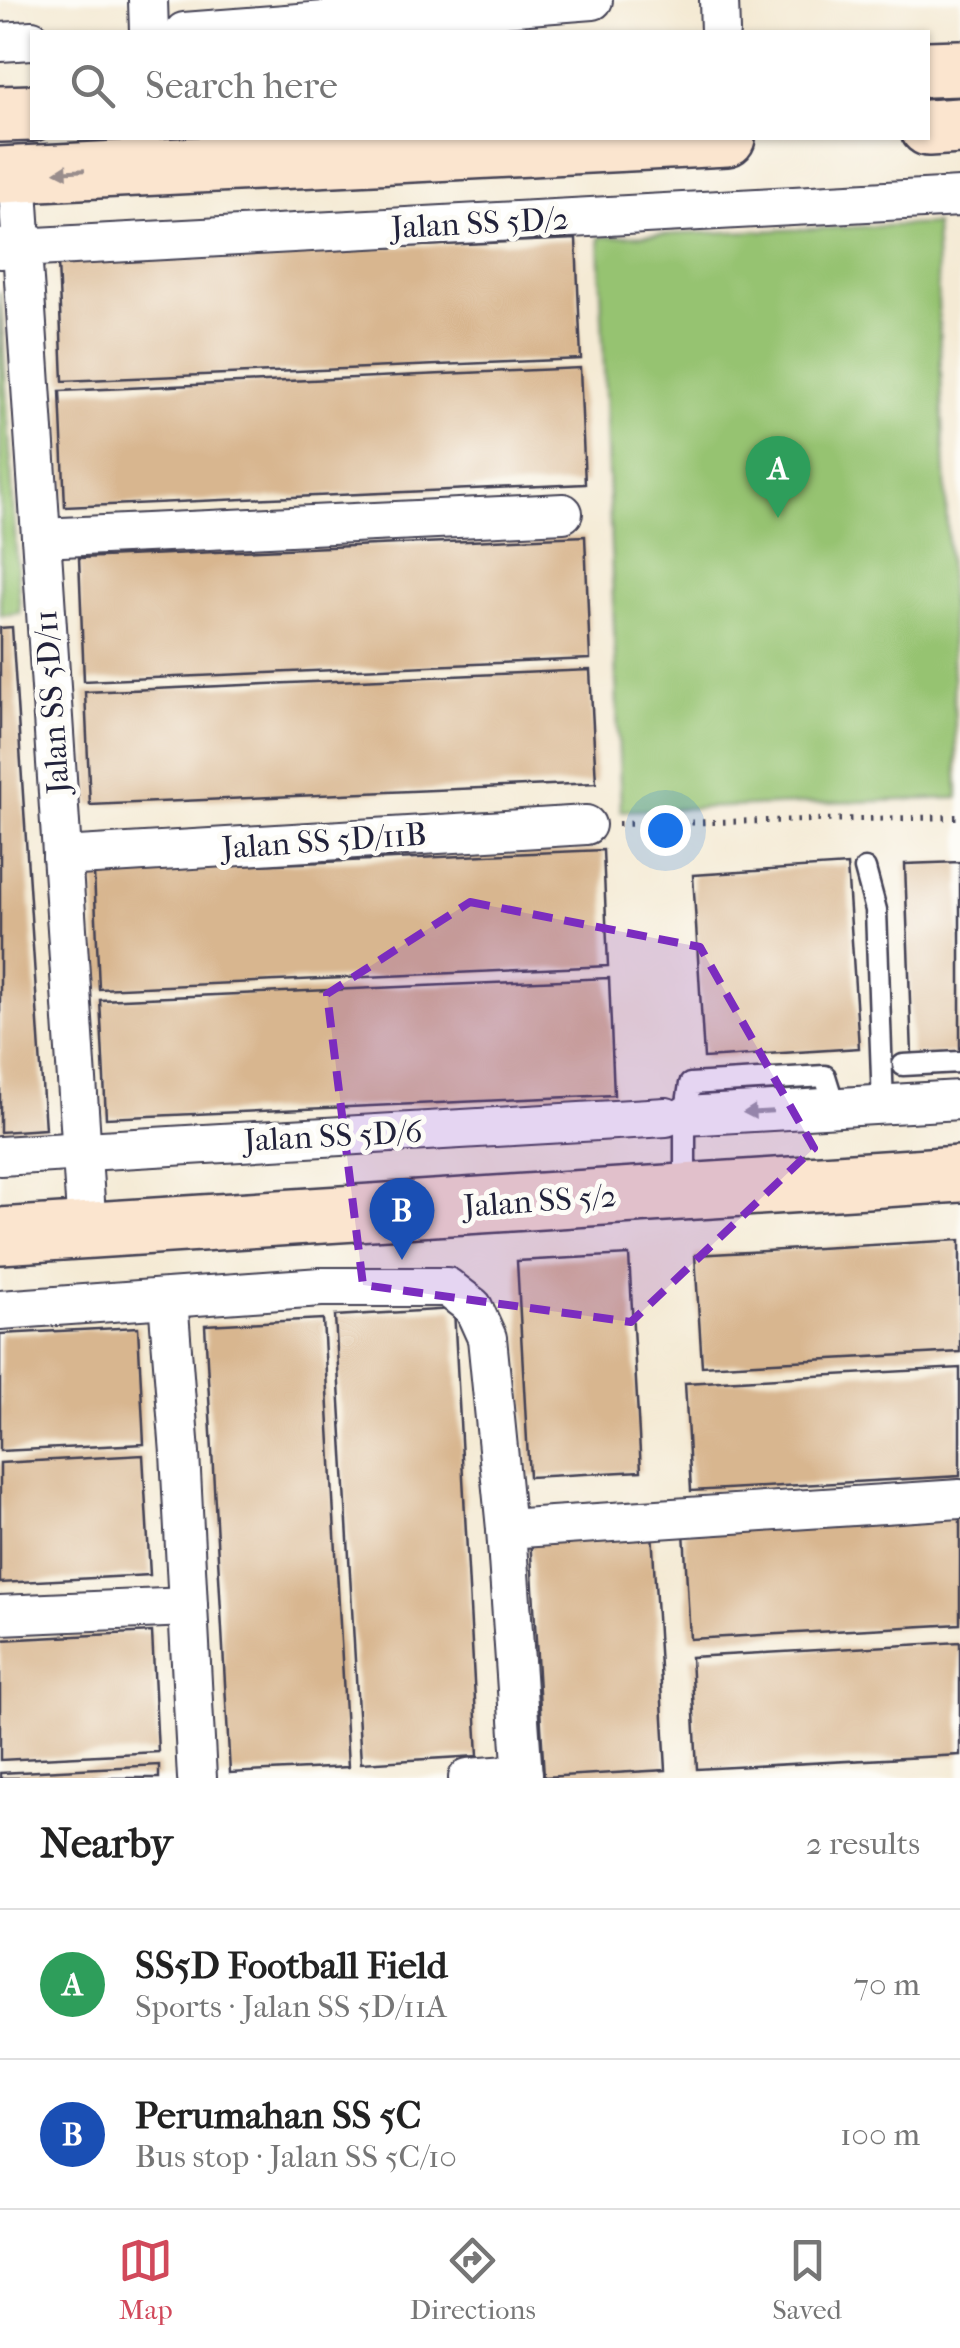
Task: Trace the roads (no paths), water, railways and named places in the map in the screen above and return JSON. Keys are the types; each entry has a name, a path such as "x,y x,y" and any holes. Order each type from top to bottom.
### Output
{"street":[{"path":"148,0 150,30"},
{"path":"210,30 593,0"},
{"path":"720,0 720,30"},
{"path":"0,42 30,40"},
{"path":"930,69 960,68"},
{"path":"0,114 30,113"},
{"path":"930,128 960,126"},
{"path":"9,174 687,140"},
{"name":"Jalan SS 5D/11","path":"9,174 11,248 41,538 87,1230"},
{"name":"Jalan SS 5D/2","path":"11,248 960,196"},
{"path":"41,538 563,513"},
{"name":"Jalan SS 5D/11B","path":"62,857 586,825"},
{"name":"Jalan SS 5D/6","path":"0,1156 960,1100"},
{"name":"Jalan SS 5/2","path":"0,1236 960,1174"},
{"path":"0,1310 322,1287 447,1286 473,1307 488,1338 523,1776 468,1778"},
{"path":"168,1299 197,1778"},
{"path":"506,1529 960,1499"},
{"path":"0,1615 188,1607"}],"lane":[{"path":"866,870 876,910 883,1106"},
{"path":"903,1066 960,1062"},
{"path":"676,1117 684,1192"}],"place":[{"name":"SS5D Football Field","path":"778,518"},
{"name":"Perumahan SS 5C","path":"402,1260"}]}
